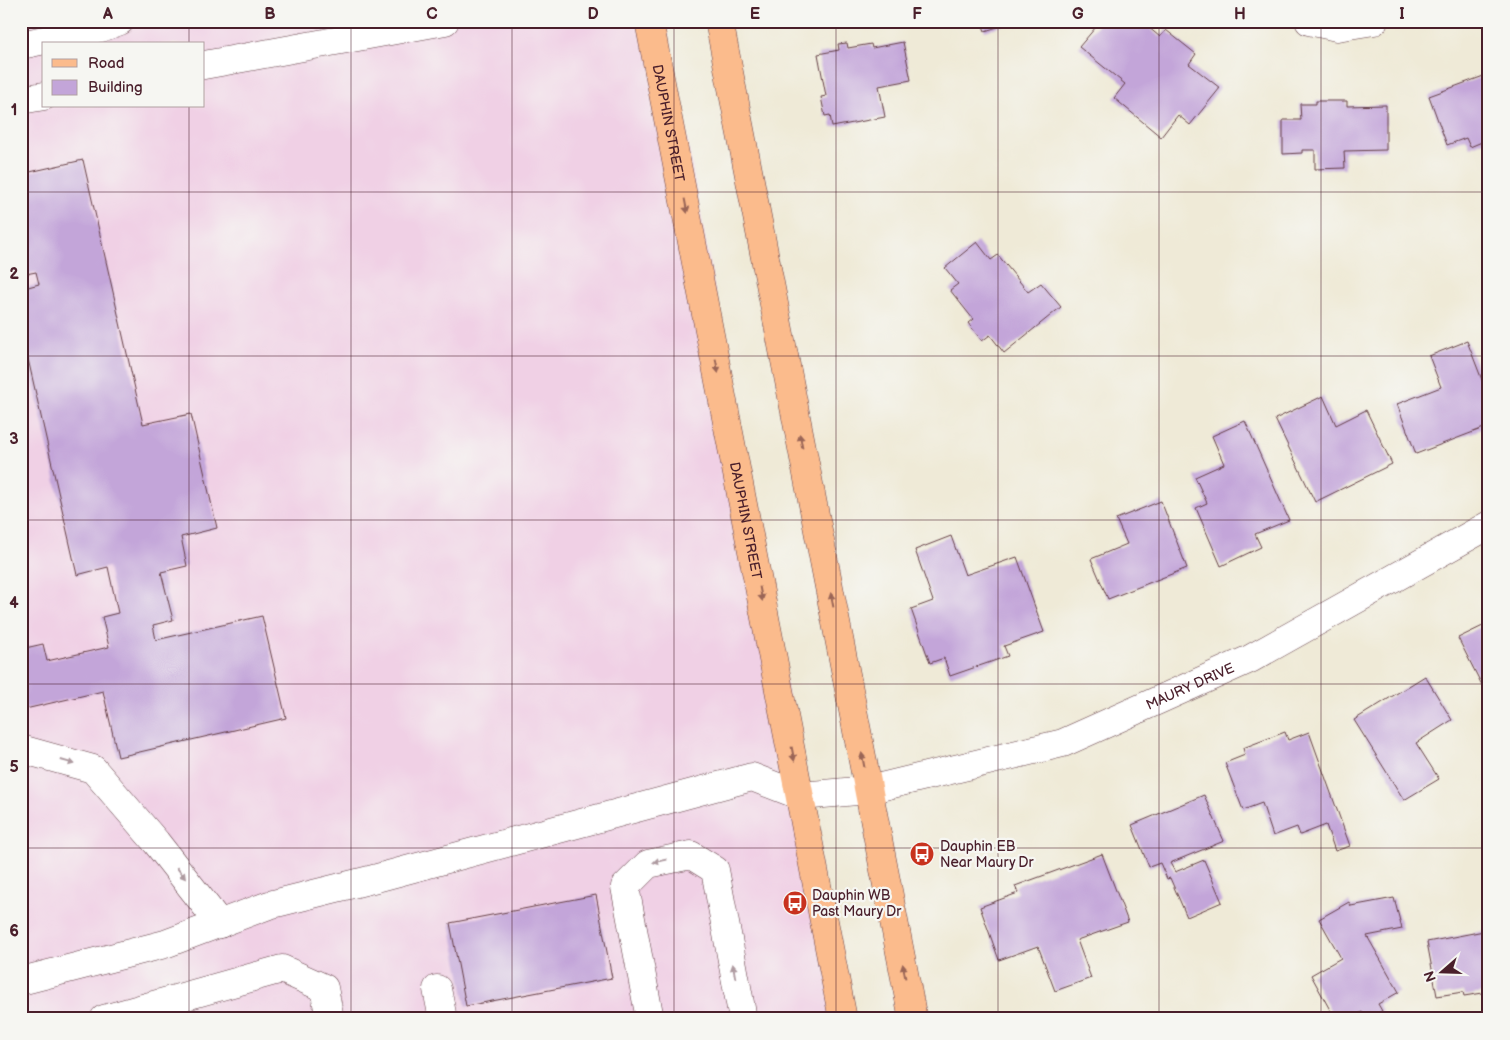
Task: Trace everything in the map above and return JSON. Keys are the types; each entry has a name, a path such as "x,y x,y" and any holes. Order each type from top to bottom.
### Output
{"main road":[{"name":"DAUPHIN STREET","path":"649,21 843,1019"},
{"path":"719,21 913,1019"}],"street":[{"path":"21,45 101,28 120,21"},
{"path":"205,65 445,21"},
{"path":"1309,21 1337,27 1374,21"},
{"path":"21,100 42,96"},
{"name":"MAURY DRIVE","path":"801,796 868,790 1063,743 1250,660 1489,525"},
{"path":"21,749 93,769 156,842 220,924"},
{"path":"21,981 165,944 269,905 383,877 752,777 801,796"},
{"path":"650,1019 625,887 648,864 691,855 715,870 742,1019"},
{"path":"104,1019 282,969 324,988 330,1019"},
{"path":"437,989 443,1019"}],"shaded area":[{"path":"21,21 666,21 847,1019 21,1019"}],"building":[{"path":"981,21 1013,21 1013,22 985,31"},
{"path":"1101,21 1141,21 1160,37 1166,30 1196,54 1189,64 1220,88 1190,125 1178,115 1161,137 1114,98 1125,84 1079,47"},
{"path":"903,42 911,80 879,86 885,117 832,127 830,115 825,116 821,97 826,96 818,54 839,50 838,44 847,43 848,48 871,44 872,48"},
{"path":"1489,74 1489,139 1470,147 1466,138 1447,145 1429,96"},
{"path":"1316,101 1347,101 1347,106 1386,105 1386,150 1344,151 1345,168 1315,169 1315,150 1302,150 1302,153 1283,154 1283,120 1301,120 1300,104 1316,104"},
{"path":"83,160 143,424 191,414 217,528 181,537 187,566 161,572 173,620 153,625 156,640 262,616 286,718 118,757 103,691 21,710 21,649 43,644 47,661 109,647 102,617 118,613 108,567 77,575 21,328 21,289 39,284 36,272 21,275 21,174"},
{"path":"977,242 991,260 998,255 1028,292 1041,283 1061,307 1004,353 990,335 982,341 968,323 973,319 950,290 958,284 945,268"},
{"path":"1467,341 1489,398 1489,426 1416,454 1397,404 1441,387 1429,356"},
{"path":"1323,396 1336,425 1366,410 1392,464 1315,502 1275,419"},
{"path":"1245,421 1289,520 1255,534 1261,547 1221,566 1196,508 1207,503 1195,477 1224,464 1212,436"},
{"path":"1161,501 1187,568 1108,599 1091,559 1127,544 1116,519"},
{"path":"951,536 965,575 1017,557 1044,632 1004,646 1008,656 950,676 944,658 930,663 911,609 933,601 915,550"},
{"path":"1489,623 1489,684 1483,687 1458,638"},
{"path":"1425,676 1452,720 1416,743 1439,779 1404,800 1354,720"},
{"path":"1285,732 1288,740 1309,732 1350,846 1335,851 1326,825 1300,835 1297,827 1273,836 1262,803 1243,810 1225,763 1245,755 1243,748"},
{"path":"1204,795 1224,841 1170,863 1175,872 1204,860 1222,902 1187,917 1170,878 1167,879 1160,863 1149,867 1132,825"},
{"path":"1102,854 1128,922 1077,940 1091,978 1055,991 1038,946 999,960 980,907 1018,893 1015,886"},
{"path":"596,895 612,978 466,1006 450,923"},
{"path":"1394,898 1402,929 1367,936 1399,992 1378,1004 1382,1011 1367,1019 1362,1012 1351,1019 1335,1019 1311,975 1341,958 1319,919 1349,902 1351,906"},
{"path":"1489,930 1489,992 1464,996 1463,992 1437,996 1427,942"}],"place":[{"name":"Dauphin EB Near Maury Dr","path":"922,854"},
{"name":"Dauphin WB Past Maury Dr","path":"795,903"}]}
